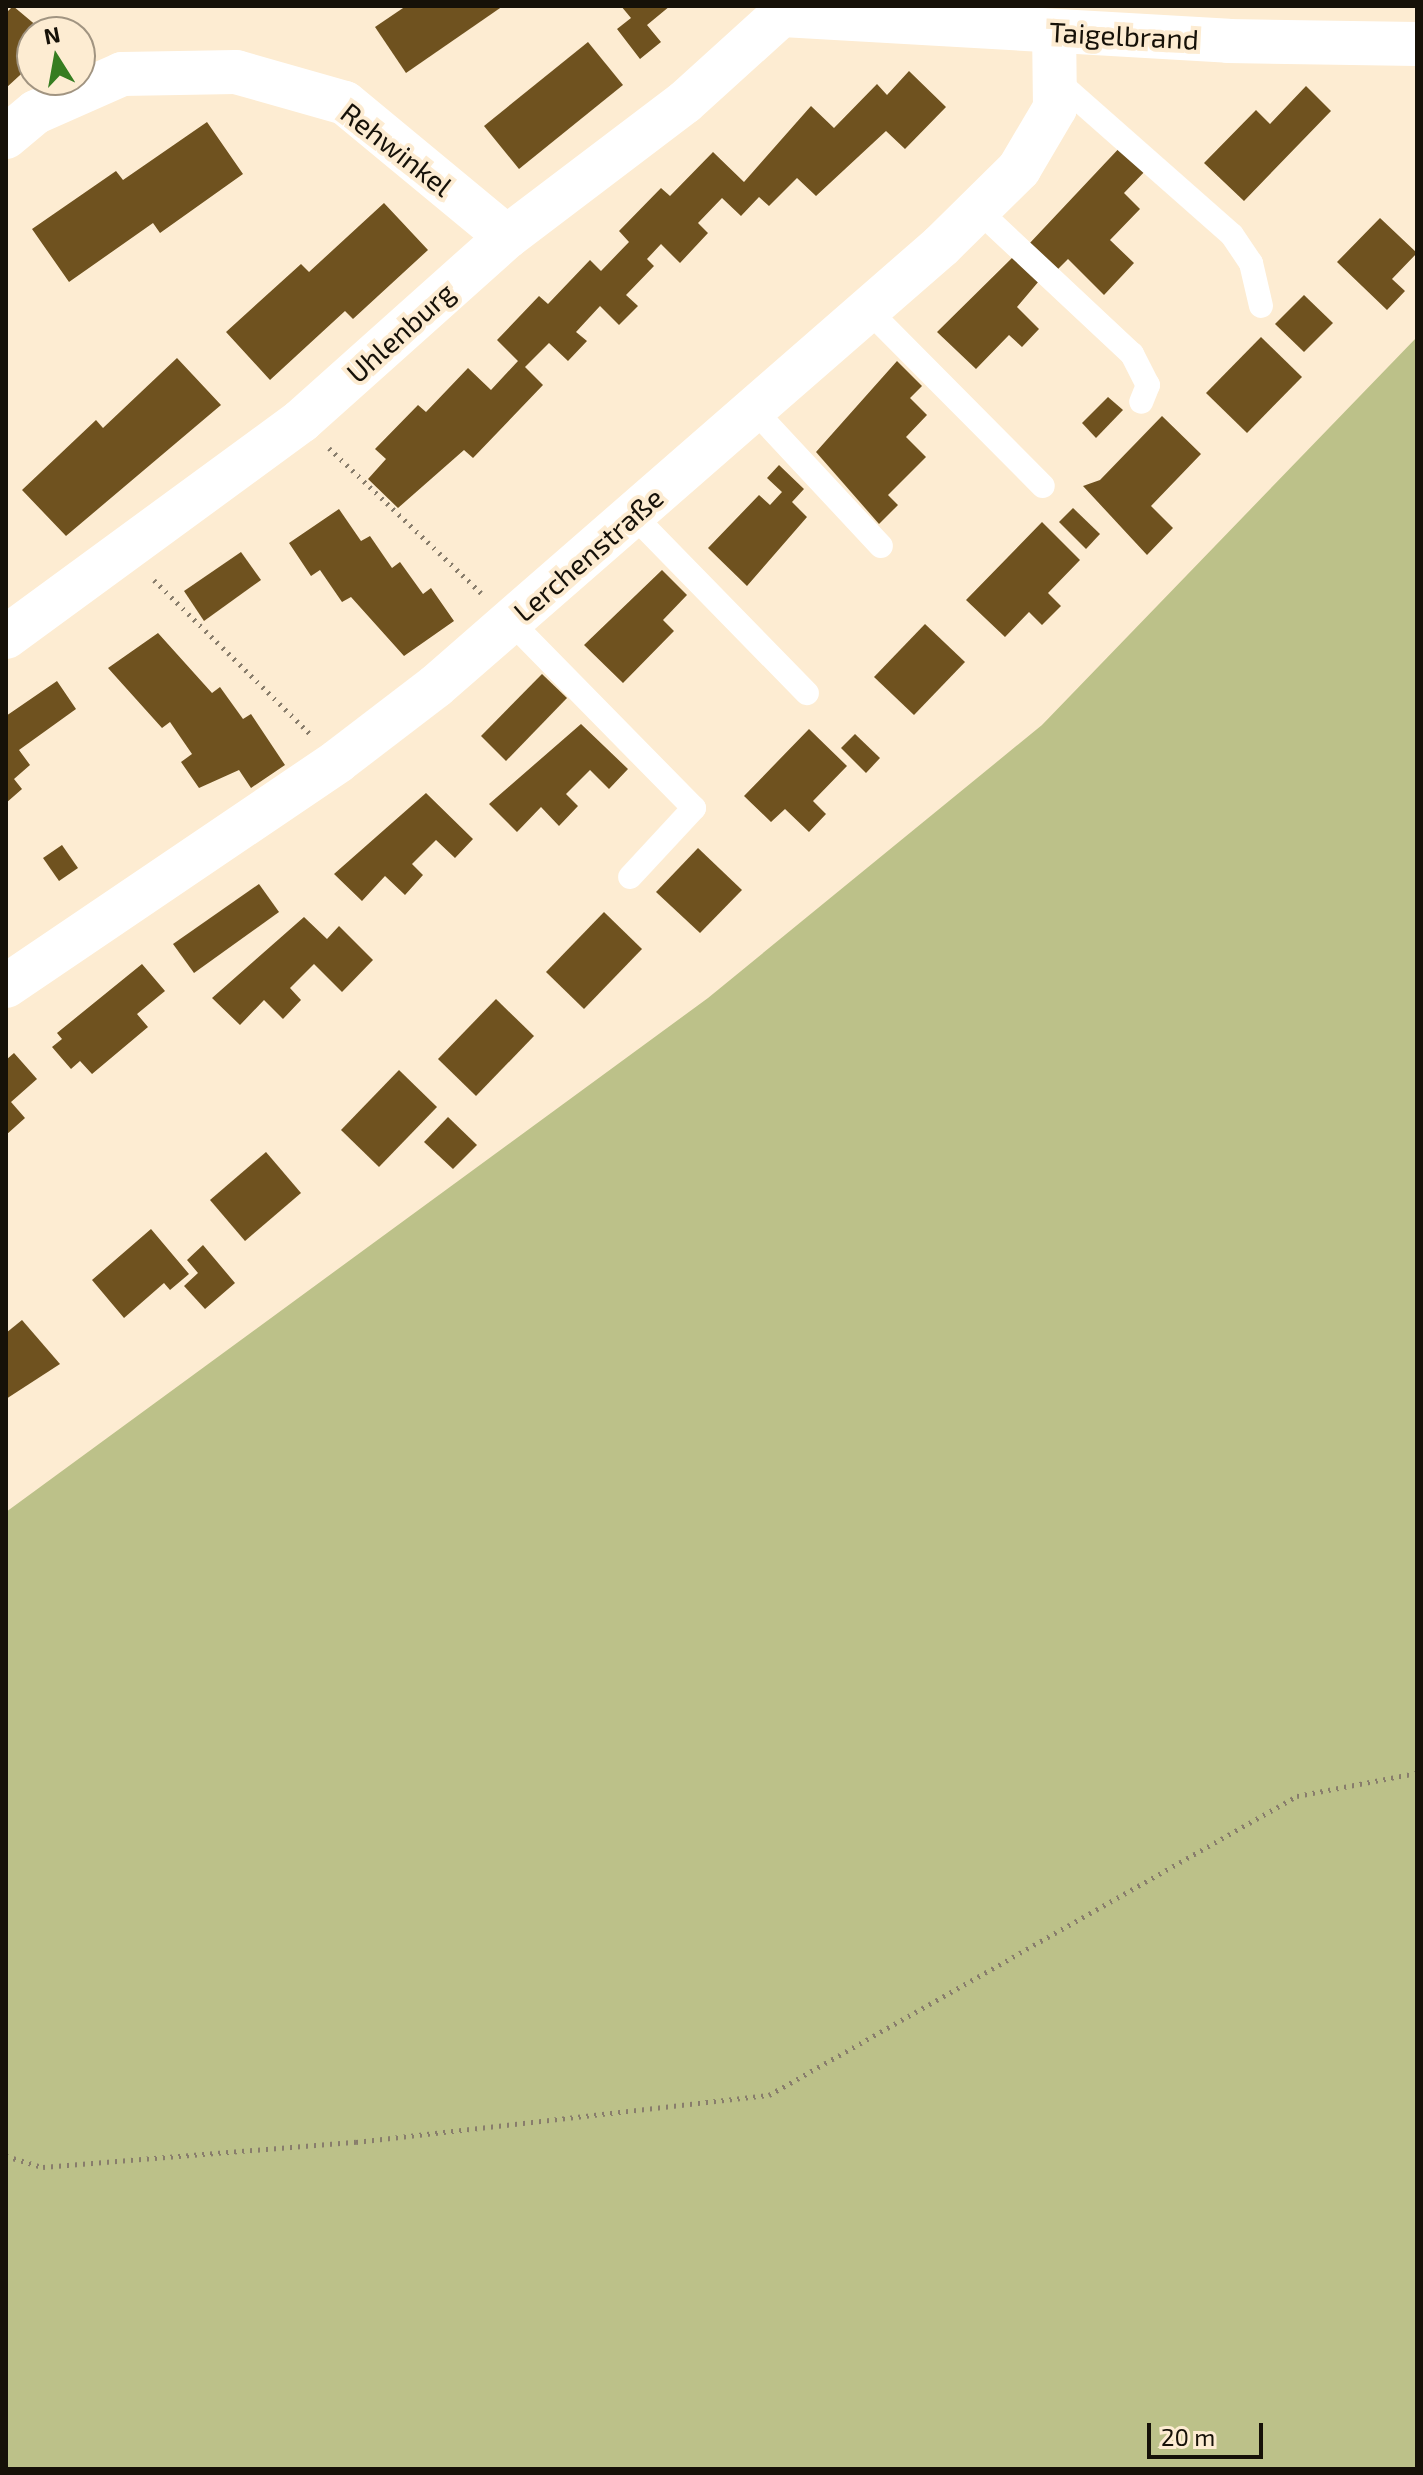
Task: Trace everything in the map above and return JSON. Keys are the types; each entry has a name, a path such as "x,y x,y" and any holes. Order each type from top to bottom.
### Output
{"street":[{"name":"Taigelbrand","path":"787,10 1054,31 1417,44"},
{"name":"Uhlenburg","path":"6,637 301,421 507,237 685,102 787,10"},
{"name":"Lerchenstraße","path":"6,986 338,761 511,622 978,210 1019,169 1055,108 1054,31"},
{"name":"Rehwinkel","path":"6,137 36,112 122,74 236,72 345,103 507,237"}],"lane":[{"path":"1054,78 1232,235 1251,263 1261,306"},
{"path":"978,210 1132,354 1148,385 1141,402"},
{"path":"868,310 1043,486"},
{"path":"754,410 881,546"},
{"path":"633,515 807,693"},
{"path":"511,622 694,808 630,877"}],"path":[{"path":"301,421 511,622"},
{"path":"124,551 338,761"},
{"path":"6,2156 43,2167 121,2161 769,2095 1297,1796 1417,1773"}],"green space":[{"path":"1417,337 1417,2469 6,2469 6,1512 708,998 1042,725"}],"building":[{"path":"13,6 25,16 16,16 16,79 6,88 6,13"},
{"path":"406,6 503,6 406,73 375,27"},
{"path":"621,6 670,6 647,25 661,42 640,59 617,29 631,18"},
{"path":"588,42 623,85 519,169 484,126"},
{"path":"909,71 946,107 905,149 886,131 816,196 797,178 769,206 759,197 741,216 722,198 698,223 708,233 680,263 661,244 647,259 654,266 626,295 638,306 619,325 600,306 576,332 587,341 568,361 549,343 525,367 543,385 473,458 464,450 398,508 368,479 386,459 375,449 418,405 426,412 468,368 491,390 518,361 497,340 539,296 548,304 590,260 601,271 629,242 619,231 661,188 670,196 713,152 744,182 811,106 834,128 877,84 887,95"},
{"path":"1306,86 1331,111 1244,201 1204,163 1256,110 1270,124"},
{"path":"207,122 243,174 160,233 153,223 69,282 32,229 116,171 123,180"},
{"path":"1124,143 1149,167 1124,193 1140,209 1110,240 1134,263 1104,295 1068,259 1056,271 1028,245"},
{"path":"384,203 428,250 353,319 345,311 270,380 226,332 301,264 309,272"},
{"path":"1380,218 1417,253 1392,279 1405,291 1387,310 1337,262"},
{"path":"1014,256 1039,281 1017,307 1039,329 1022,347 1009,335 976,369 937,332"},
{"path":"1304,295 1333,323 1304,352 1275,324"},
{"path":"1261,337 1302,377 1247,433 1206,393"},
{"path":"177,358 221,405 66,536 22,490 96,420 103,428"},
{"path":"897,361 922,386 910,398 927,415 906,437 926,457 888,495 898,505 879,524 816,452"},
{"path":"1108,397 1123,410 1096,438 1082,423"},
{"path":"1162,416 1201,454 1151,506 1173,528 1147,555 1083,486 1100,480"},
{"path":"779,465 804,489 792,502 807,517 747,586 708,548 759,495 770,505 782,492 767,478"},
{"path":"1073,508 1100,534 1086,549 1059,522"},
{"path":"339,509 361,541 370,536 392,568 400,562 423,594 431,588 454,621 404,656 351,597 342,602 320,570 311,576 289,543"},
{"path":"1042,522 1080,560 1048,593 1061,606 1042,625 1029,612 1005,637 966,600"},
{"path":"241,552 261,580 204,621 184,591"},
{"path":"662,570 687,595 663,620 674,631 623,683 584,645"},
{"path":"925,624 965,662 914,715 874,677"},
{"path":"158,633 212,693 220,687 243,719 251,714 285,765 251,788 239,770 199,788 181,762 192,754 170,722 162,728 108,668"},
{"path":"542,674 567,698 506,761 481,736"},
{"path":"57,681 76,709 19,750 30,765 14,779 22,789 6,803 6,716"},
{"path":"581,724 628,769 609,789 590,770 566,794 578,806 559,826 541,807 517,832 489,804"},
{"path":"809,729 847,766 813,801 826,814 809,832 785,809 771,822 744,796"},
{"path":"855,734 880,758 866,773 841,748"},
{"path":"426,793 473,839 455,858 436,840 412,864 423,875 405,895 385,876 362,901 334,874"},
{"path":"62,845 78,868 59,881 43,858"},
{"path":"698,848 742,890 700,933 656,892"},
{"path":"259,884 279,912 194,973 173,944"},
{"path":"604,912 642,949 584,1009 546,972"},
{"path":"304,917 327,939 339,926 373,960 342,992 314,964 290,988 301,1000 283,1019 264,1000 240,1025 212,998"},
{"path":"142,964 165,991 137,1014 148,1027 92,1074 80,1061 71,1069 52,1047 62,1039 57,1033"},
{"path":"496,999 534,1036 476,1096 438,1059"},
{"path":"14,1053 37,1079 11,1102 25,1118 6,1135 6,1060"},
{"path":"399,1070 437,1107 379,1167 341,1130"},
{"path":"448,1117 477,1145 453,1169 424,1142"},
{"path":"266,1152 301,1193 245,1241 210,1200"},
{"path":"151,1229 189,1274 170,1290 164,1283 124,1318 92,1280"},
{"path":"203,1245 235,1283 205,1309 184,1286 198,1273 187,1260"},
{"path":"22,1320 60,1364 6,1399 6,1333"}]}
